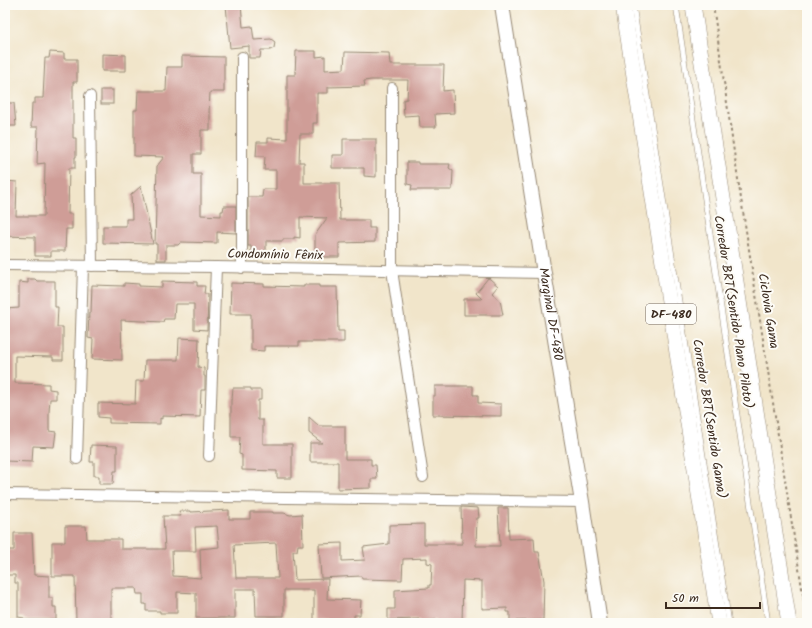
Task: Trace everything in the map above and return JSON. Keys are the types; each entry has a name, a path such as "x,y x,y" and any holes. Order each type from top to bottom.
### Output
{"main road":[{"name":"DF-480","path":"623,5 719,623"},
{"path":"693,5 789,623"}],"street":[{"name":"Marginal DF-480","path":"502,5 600,623"},
{"path":"242,57 242,268"},
{"path":"392,88 392,270 422,477"},
{"path":"77,458 88,266 90,96"},
{"name":"Condomínio Fênix","path":"5,265 544,273"},
{"path":"209,456 216,267"},
{"path":"5,494 582,502"}],"lane":[{"name":"Corredor BRT(Sentido Gama)","path":"633,5 729,623"},
{"name":"Corredor BRT(Sentido Plano Piloto)","path":"676,5 768,623"}],"path":[{"name":"Ciclovia Gama","path":"713,5 737,173 807,620"}],"building":[{"path":"226,5 241,5 243,27 252,26 254,40 271,39 275,42 274,48 270,50 261,50 260,58 249,58 249,46 230,48"},
{"path":"296,51 316,51 316,57 325,56 325,70 344,69 345,52 389,53 390,65 444,65 443,91 453,90 454,113 435,114 436,127 420,127 419,115 404,116 403,100 407,99 408,80 364,81 365,86 328,87 328,93 317,93 317,123 313,123 313,134 300,134 299,162 304,162 304,183 339,183 340,220 369,220 369,228 375,228 375,242 339,243 339,257 315,257 315,235 327,218 300,217 300,238 294,237 294,239 283,239 283,241 266,241 266,255 251,255 251,246 248,246 248,197 262,197 263,189 276,189 276,170 264,170 265,156 256,156 257,142 268,142 268,138 287,139 287,75 295,75"},
{"path":"50,52 64,53 64,59 77,59 77,82 73,82 73,138 76,138 76,157 75,168 69,168 68,214 72,214 72,229 66,229 65,251 51,251 51,256 35,256 35,237 5,236 5,181 17,182 16,216 44,216 45,163 37,164 38,127 31,127 32,103 35,103 35,98 43,98 45,58 49,58"},
{"path":"102,54 126,55 126,71 102,71"},
{"path":"182,56 224,57 224,92 210,92 210,130 201,130 201,154 193,154 193,174 201,174 201,215 221,216 221,211 223,211 224,206 236,206 236,233 217,232 217,243 181,242 178,245 166,245 166,260 157,260 157,244 155,244 157,166 164,157 134,156 134,110 137,110 138,91 166,91 167,67 182,67"},
{"path":"101,90 113,90 113,104 101,104"},
{"path":"5,103 14,103 16,126 5,126"},
{"path":"343,139 376,139 376,177 364,176 364,168 332,168 332,155 343,155"},
{"path":"407,162 418,162 418,164 450,164 449,168 453,171 452,190 411,190 412,185 407,184"},
{"path":"141,186 153,244 103,243 103,226 126,226 126,219 132,219 131,195"},
{"path":"488,278 498,286 492,293 500,300 503,315 464,315 464,299 482,299 476,293"},
{"path":"28,279 35,279 37,281 55,281 55,307 58,307 57,327 63,327 63,360 53,360 53,357 15,356 15,383 49,384 49,389 56,390 56,399 50,399 49,431 56,432 54,447 33,446 32,462 5,461 5,309 19,308 19,282 28,283"},
{"path":"162,281 197,282 197,286 205,286 204,294 208,294 207,330 194,329 194,304 175,304 174,319 164,319 163,322 121,320 122,360 92,359 93,339 88,338 92,285 124,286 124,283 139,284 139,286 162,287"},
{"path":"231,283 264,284 264,286 304,287 304,285 319,285 319,287 337,287 338,331 344,331 344,342 299,342 299,346 264,346 264,351 251,350 251,314 230,314"},
{"path":"179,338 199,339 198,367 204,368 205,376 205,390 201,390 200,417 162,416 162,419 160,418 160,424 109,423 109,418 98,417 98,403 135,404 136,381 144,381 145,360 178,360"},
{"path":"435,386 473,386 473,395 478,395 478,403 501,404 501,416 433,415 433,396 435,396"},
{"path":"233,388 251,388 251,390 261,390 261,400 258,400 258,420 263,420 263,444 292,444 292,478 277,478 277,471 242,470 242,455 239,454 240,437 231,437 231,399"},
{"path":"309,417 319,426 345,426 345,459 371,459 371,465 376,465 377,479 371,479 371,488 338,489 338,462 310,462 310,443 322,443 309,433"},
{"path":"91,445 117,446 117,471 114,471 113,484 99,484 99,476 94,476 94,462 90,462"},
{"path":"461,507 478,508 479,518 477,518 476,546 500,546 498,508 508,508 509,539 534,538 535,552 539,552 544,581 543,620 510,621 510,612 507,612 507,608 482,609 482,581 463,580 462,623 436,623 436,620 419,621 419,619 388,620 388,609 395,609 395,590 429,588 429,585 431,585 432,564 427,563 427,558 403,559 402,580 362,579 361,576 321,578 319,544 342,543 342,561 365,560 363,547 389,544 389,525 424,524 424,544 462,544"},
{"path":"229,510 229,519 250,519 250,512 273,512 290,515 302,514 303,545 298,545 297,551 293,551 295,580 328,579 327,599 361,600 360,615 354,615 354,620 314,620 314,590 284,590 284,616 256,616 255,589 235,589 235,618 196,618 196,593 177,592 177,613 160,613 160,611 146,611 146,604 143,604 143,594 137,594 136,588 111,588 111,622 76,622 75,576 52,576 52,542 65,542 65,526 86,526 87,539 121,539 121,549 165,549 163,516 181,516 179,511 191,512","holes":["217,526 219,547 200,549 201,578 173,576 172,551 196,551 195,527","276,543 278,578 236,578 234,545"]},
{"path":"14,533 32,533 34,575 49,576 49,598 53,598 53,607 56,607 56,620 24,620 24,618 18,617 18,583 15,583 15,575 5,575 5,550 14,550"}]}
